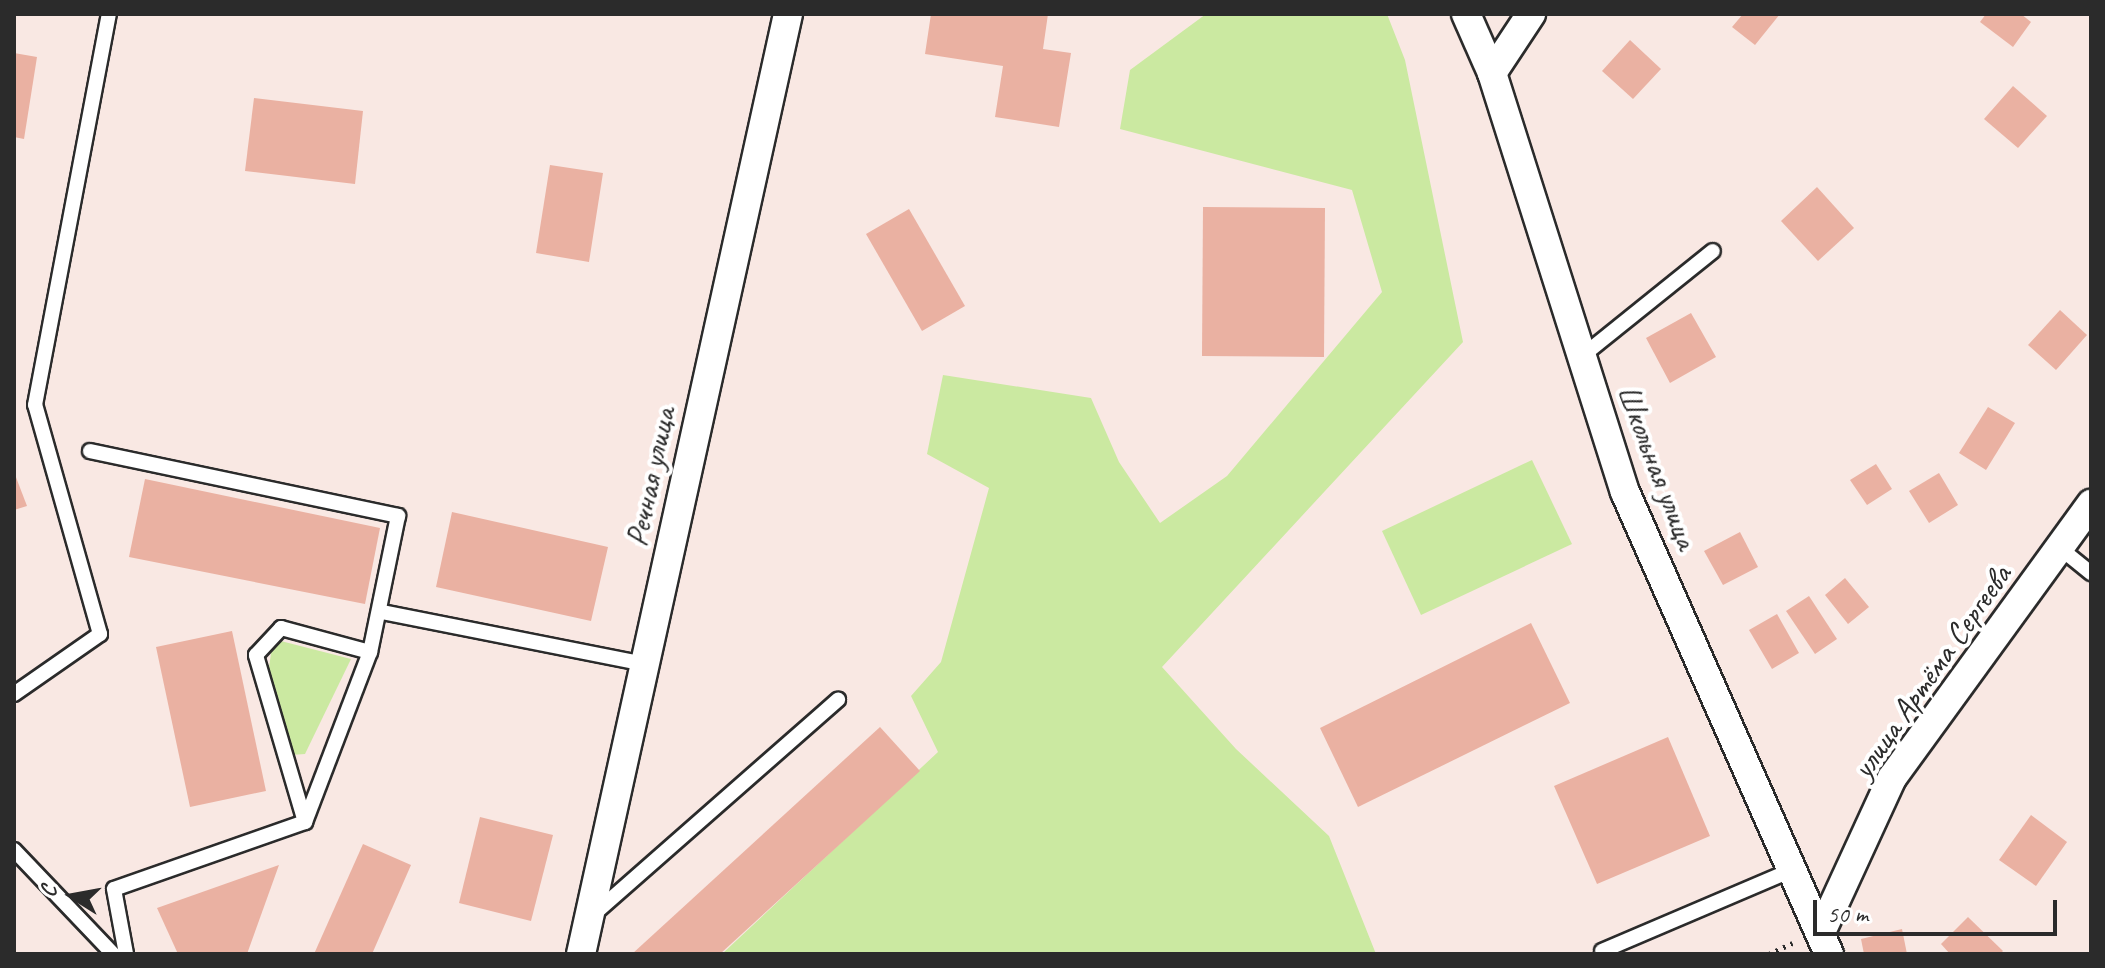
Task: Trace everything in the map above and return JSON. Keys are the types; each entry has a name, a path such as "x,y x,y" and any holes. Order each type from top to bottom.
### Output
{"street":[{"name":"Речная улица","path":"581,954 788,14"},
{"name":"Школьная улица","path":"1466,14 1492,73 1625,492 1825,942"},
{"path":"1492,73 1531,14"},
{"name":"улица Артёма Сергеева","path":"1825,942 1892,778 2091,504"}],"lane":[{"path":"14,694 100,634 35,405 109,14"},
{"path":"1581,357 1713,251"},
{"path":"90,451 398,516 382,612 370,652 305,822 114,889 126,954"},
{"path":"2060,548 2091,573"},
{"path":"382,612 645,664"},
{"path":"305,822 256,655 281,628 370,652"},
{"path":"588,920 838,700"},
{"path":"14,850 113,954"},
{"path":"1602,951 1795,869"}],"green space":[{"path":"1206,14 1387,14 1405,60 1463,342 1162,667 1236,749 1329,836 1376,954 722,954 938,752 911,696 941,662 989,488 927,454 943,375 1091,398 1119,462 1160,523 1227,476 1382,292 1352,190 1120,129 1130,70"},
{"path":"1532,460 1572,544 1421,615 1382,531"},
{"path":"273,639 351,659 305,754 291,755 268,675"}],"building":[{"path":"931,14 1048,14 1043,49 1071,53 1059,127 995,117 1003,66 925,54"},
{"path":"1743,14 1780,14 1755,45 1732,27"},
{"path":"1986,14 2021,14 2031,22 2013,47 1980,22"},
{"path":"1630,40 1661,69 1633,99 1602,71"},
{"path":"14,53 37,57 24,139 14,137"},
{"path":"2013,86 2047,116 2018,148 1984,119"},
{"path":"254,98 363,111 355,184 245,171"},
{"path":"550,165 603,173 589,262 536,253"},
{"path":"1817,187 1854,228 1818,261 1781,221"},
{"path":"1203,207 1325,208 1324,357 1202,356"},
{"path":"909,209 965,306 922,331 866,234"},
{"path":"2060,310 2087,335 2056,370 2028,345"},
{"path":"1691,313 1716,357 1670,383 1646,338"},
{"path":"1988,407 2015,423 1986,470 1959,453"},
{"path":"1876,464 1892,489 1867,505 1850,480"},
{"path":"14,472 27,506 14,510"},
{"path":"1939,473 1958,505 1929,523 1909,491"},
{"path":"145,479 380,528 365,604 129,557"},
{"path":"452,512 608,547 591,621 436,587"},
{"path":"1740,532 1758,567 1723,585 1704,551"},
{"path":"1845,578 1869,607 1848,624 1825,595"},
{"path":"1809,596 1837,639 1815,654 1786,611"},
{"path":"1777,614 1799,653 1772,669 1749,630"},
{"path":"1531,623 1570,703 1358,807 1320,728"},
{"path":"232,631 266,791 190,807 156,647"},
{"path":"880,727 920,771 720,954 632,954"},
{"path":"1668,737 1710,836 1597,884 1554,786"},
{"path":"2031,815 2067,842 2036,886 1999,860"},
{"path":"480,817 553,835 531,921 459,903"},
{"path":"363,844 411,865 372,954 314,954"},
{"path":"279,865 247,954 178,954 157,908"},
{"path":"1968,917 2003,951 2000,954 1950,954 1941,944"},
{"path":"1902,929 1907,954 1864,954 1861,939"}]}
